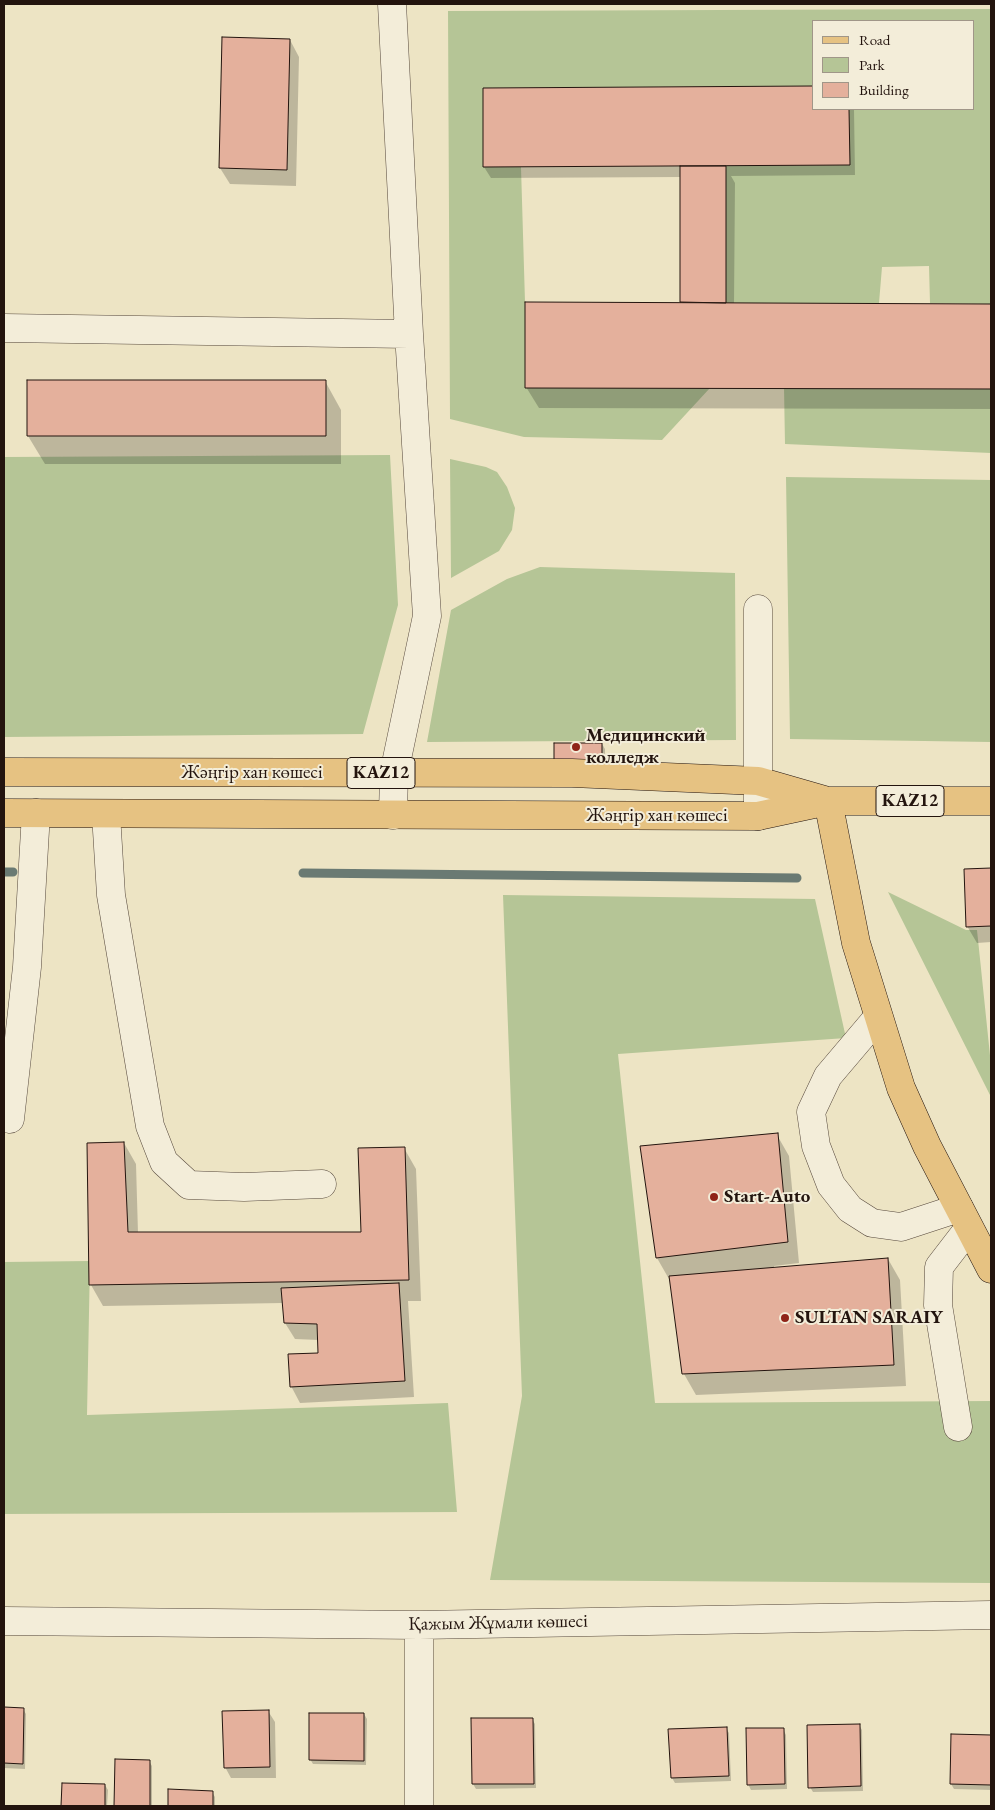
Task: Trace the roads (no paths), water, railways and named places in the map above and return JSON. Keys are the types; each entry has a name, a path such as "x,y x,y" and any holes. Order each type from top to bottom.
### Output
{"main road":[{"name":"Жәңгір хан көшесі","path":"4,772 572,773 758,782 828,801"},
{"name":"Жәңгір хан көшесі","path":"4,813 758,816 828,801 991,801"},
{"path":"828,801 856,943 901,1088 927,1146 991,1269"}],"street":[{"path":"392,4 409,334 427,616 394,773 393,814"},
{"path":"4,328 409,334"},
{"path":"758,609 758,816"},
{"path":"10,1119 27,967 36,813"},
{"path":"106,814 111,895 115,924 150,1126 164,1162 189,1185 244,1187 322,1184"},
{"path":"878,1017 828,1076 811,1112 816,1146 830,1185 850,1209 872,1223 901,1227 964,1218"},
{"path":"958,1427 938,1305 938,1266 964,1218"},
{"name":"Қажым Жұмали көшесі","path":"4,1621 419,1624 991,1615"},
{"path":"419,1624 419,1806"}],"waterway":[{"path":"4,872 13,872"},
{"path":"303,873 797,878"}],"place":[{"name":"Медицинский колледж","path":"576,747"},
{"name":"Start-Auto","path":"714,1197"},
{"name":"SULTAN SARAIY","path":"785,1318"}]}
